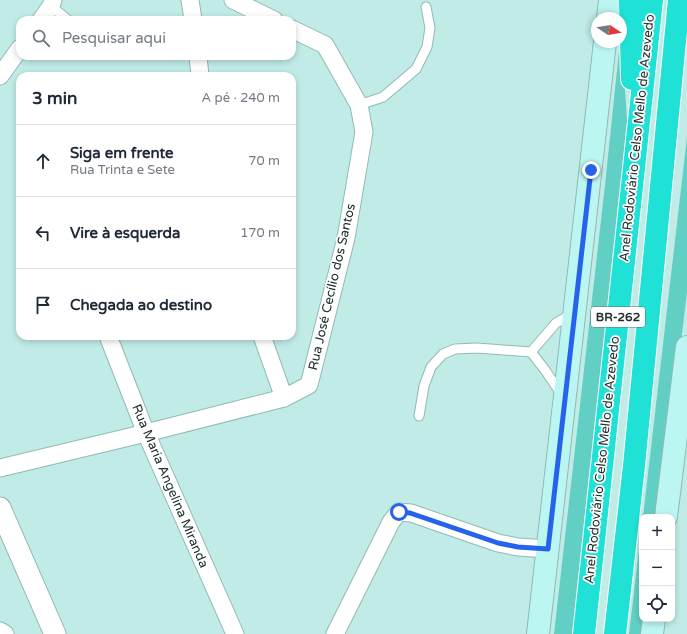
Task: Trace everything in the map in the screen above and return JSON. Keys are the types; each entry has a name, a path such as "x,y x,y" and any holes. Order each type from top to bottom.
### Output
{"highway":[{"path":"630,0 634,167"},
{"name":"Anel Rodoviário Celso Mello de Azevedo","path":"584,634 652,0"},
{"name":"Anel Rodoviário Celso Mello de Azevedo","path":"615,634 634,458 679,0"}],"main road":[{"path":"609,12 610,0"},
{"path":"538,634 604,48"},
{"path":"666,514 687,347"},
{"path":"652,634 654,622"}],"street":[{"path":"190,0 192,16"},
{"path":"233,0 266,16"},
{"path":"44,16 52,3"},
{"name":"Rua José Cecílio dos Santos","path":"284,398 309,385 346,238 364,132 359,105 325,45 296,31"},
{"path":"0,76 16,54"},
{"path":"198,60 200,72"},
{"name":"Rua Maria Angelina Miranda","path":"110,340 146,433 235,634"},
{"path":"0,468 284,398 263,340"},
{"path":"0,508 55,634"},
{"path":"335,634 391,522 399,512 410,513 498,543 518,547 548,549"},
{"path":"0,631 6,634"}],"lane":[{"path":"52,3 64,16"},
{"path":"359,105 383,97 416,69 427,47 430,28 426,7"},
{"path":"531,352 556,323 575,313"},
{"path":"419,416 424,386 431,366 443,354 455,349 477,348 531,352 565,400"}],"shaded area":[{"path":"619,48 622,48 629,149 575,634 554,634"},
{"path":"687,137 687,292 660,514 643,514"},
{"path":"639,549 639,622 647,622 645,634 629,634"}],"route":[{"path":"399,512 410,513 498,543 518,547 548,549 591,170"}]}
